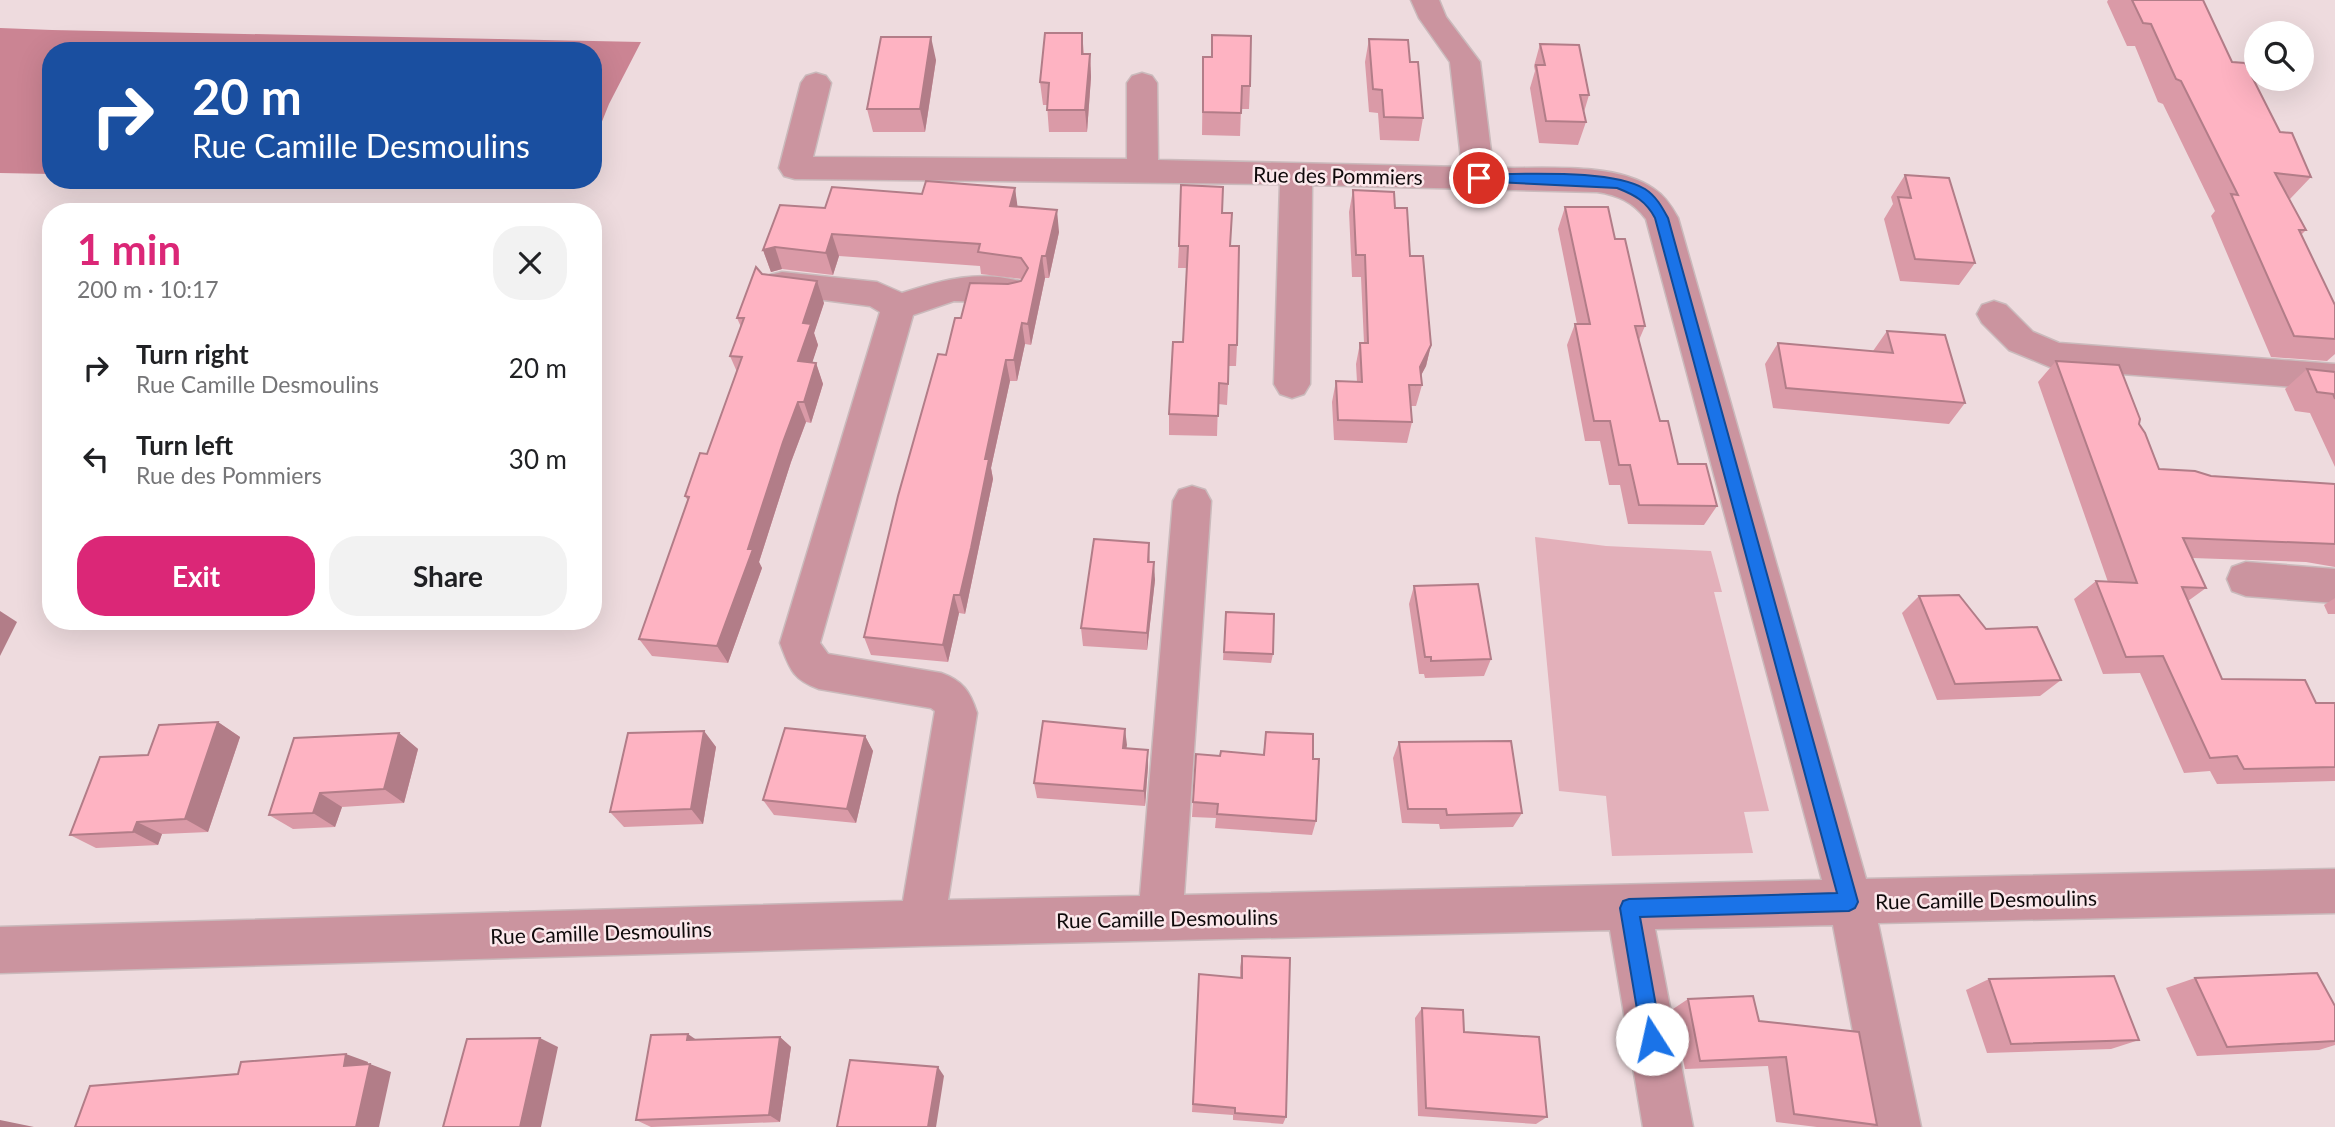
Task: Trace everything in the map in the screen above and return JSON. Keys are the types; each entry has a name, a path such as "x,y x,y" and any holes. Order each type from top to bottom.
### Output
{"street":[{"path":"1425,0 1428,11 1441,32 1460,51 1465,62 1479,178"},
{"name":"Rue des Pommiers","path":"816,83 795,168 1143,170 1597,181 1619,184 1639,192 1653,203 1662,218 1859,936 1896,1127"},
{"path":"1142,83 1143,170"},
{"path":"1292,384 1296,175"},
{"path":"782,284 877,294 898,307 953,289 1011,291"},
{"path":"898,307 800,643 808,663 819,671 941,691 952,700 956,713 922,923"},
{"path":"1994,314 2021,341 2055,356 2335,377"},
{"path":"1162,918 1162,885 1192,501"},
{"path":"2246,579 2335,586"},
{"name":"Rue Camille Desmoulins","path":"0,950 922,923 2335,891"},
{"path":"1629,908 1668,1127"}],"shaded area":[{"path":"0,28 641,42 602,122 602,42 42,42 42,174 0,173"},
{"path":"1535,537 1606,546 1711,551 1722,592 1714,592 1769,811 1744,812 1753,853 1612,856 1606,796 1559,791"}],"building":[{"path":"2132,0 2203,0 2232,62 2244,63 2244,91 2259,91 2280,132 2292,133 2311,177 2275,173 2306,230 2299,230 2335,305 2335,339 2294,336 2231,194 2238,195 2181,81 2176,79 2151,24 2143,23"},
{"path":"1045,33 1082,33 1082,54 1090,54 1085,110 1047,110 1049,83 1040,82"},
{"path":"1212,35 1251,36 1250,86 1242,86 1241,113 1203,112 1203,57 1212,57"},
{"path":"881,37 931,37 920,109 867,109"},
{"path":"1369,39 1408,40 1410,62 1418,62 1423,118 1384,117 1382,90 1373,89"},
{"path":"1540,44 1579,45 1589,95 1580,95 1586,122 1546,121 1536,65 1545,65"},
{"path":"1905,175 1949,178 1975,263 1915,259 1898,197 1911,198"},
{"path":"926,181 1015,188 1010,206 1057,210 1046,256 1042,256 1028,324 1022,323 1014,360 1006,360 985,459 989,459 971,548 960,595 954,595 943,645 864,637 898,496 938,354 946,355 955,318 961,318 970,283 1008,284 1021,281 1028,268 1021,258 978,252 980,244 832,234 826,253 775,247 763,250 780,205 825,208 832,187 922,194"},
{"path":"1181,185 1223,187 1222,213 1232,213 1230,246 1239,246 1237,345 1229,345 1228,384 1219,383 1218,416 1169,414 1173,342 1183,342 1188,246 1179,246"},
{"path":"1353,190 1394,192 1395,208 1407,208 1410,256 1423,256 1431,345 1420,367 1422,385 1409,385 1412,422 1338,420 1336,381 1362,382 1360,343 1368,343 1365,255 1356,255"},
{"path":"1565,207 1608,207 1615,239 1625,239 1645,326 1635,326 1660,421 1668,421 1678,464 1706,464 1717,506 1639,505 1630,465 1619,465 1610,421 1594,421 1575,324 1590,324"},
{"path":"756,267 762,274 817,281 803,323 811,324 798,361 816,363 804,402 798,402 783,442 748,549 753,549 717,646 639,639 689,497 685,496 700,453 707,454 742,357 730,356 744,318 737,318"},
{"path":"1887,331 1945,335 1965,403 1786,388 1778,343 1893,353"},
{"path":"2056,361 2119,365 2140,419 2139,424 2159,469 2195,471 2211,476 2335,484 2335,544 2183,538 2206,588 2182,587 2222,679 2305,680 2316,703 2335,703 2335,767 2244,769 2237,756 2210,758 2163,656 2126,657 2096,581 2137,583"},
{"path":"2307,369 2335,372 2335,399 2333,394 2317,392"},
{"path":"1094,539 1149,543 1148,562 1154,562 1147,633 1081,628"},
{"path":"1478,584 1491,659 1431,661 1431,657 1425,657 1414,586"},
{"path":"1959,595 1986,629 2037,627 2061,680 1955,684 1919,596"},
{"path":"1226,612 1274,614 1273,654 1224,652"},
{"path":"1043,721 1125,729 1123,748 1148,750 1144,791 1034,783"},
{"path":"218,722 185,819 137,822 133,832 70,835 100,757 148,755 159,725"},
{"path":"785,728 865,736 847,809 763,800"},
{"path":"704,731 691,809 610,812 628,733"},
{"path":"1266,732 1313,734 1313,759 1319,759 1316,821 1217,814 1218,804 1193,802 1196,754 1220,756 1221,751 1264,755"},
{"path":"399,733 384,789 320,793 313,813 269,815 294,738"},
{"path":"1511,741 1522,813 1447,815 1446,809 1408,809 1399,742"},
{"path":"1242,956 1290,958 1286,1117 1235,1113 1235,1108 1193,1104 1199,974 1242,978"},
{"path":"2317,973 2335,1006 2335,1041 2227,1047 2195,978"},
{"path":"2114,976 2139,1040 2011,1044 1989,979"},
{"path":"1753,996 1759,1021 1859,1032 1877,1125 1794,1114 1786,1057 1700,1061 1688,999"},
{"path":"1422,1008 1463,1010 1464,1032 1539,1037 1547,1117 1426,1108"},
{"path":"688,1034 687,1040 780,1037 769,1115 636,1120 651,1035"},
{"path":"540,1038 520,1127 443,1127 467,1039"},
{"path":"346,1054 344,1066 370,1064 356,1127 75,1127 90,1086 238,1074 241,1062"},
{"path":"850,1060 938,1067 928,1127 837,1127"}],"route":[{"path":"1479,178 1619,184 1639,192 1653,203 1662,218 1849,902 1629,908 1652,1039"}]}
